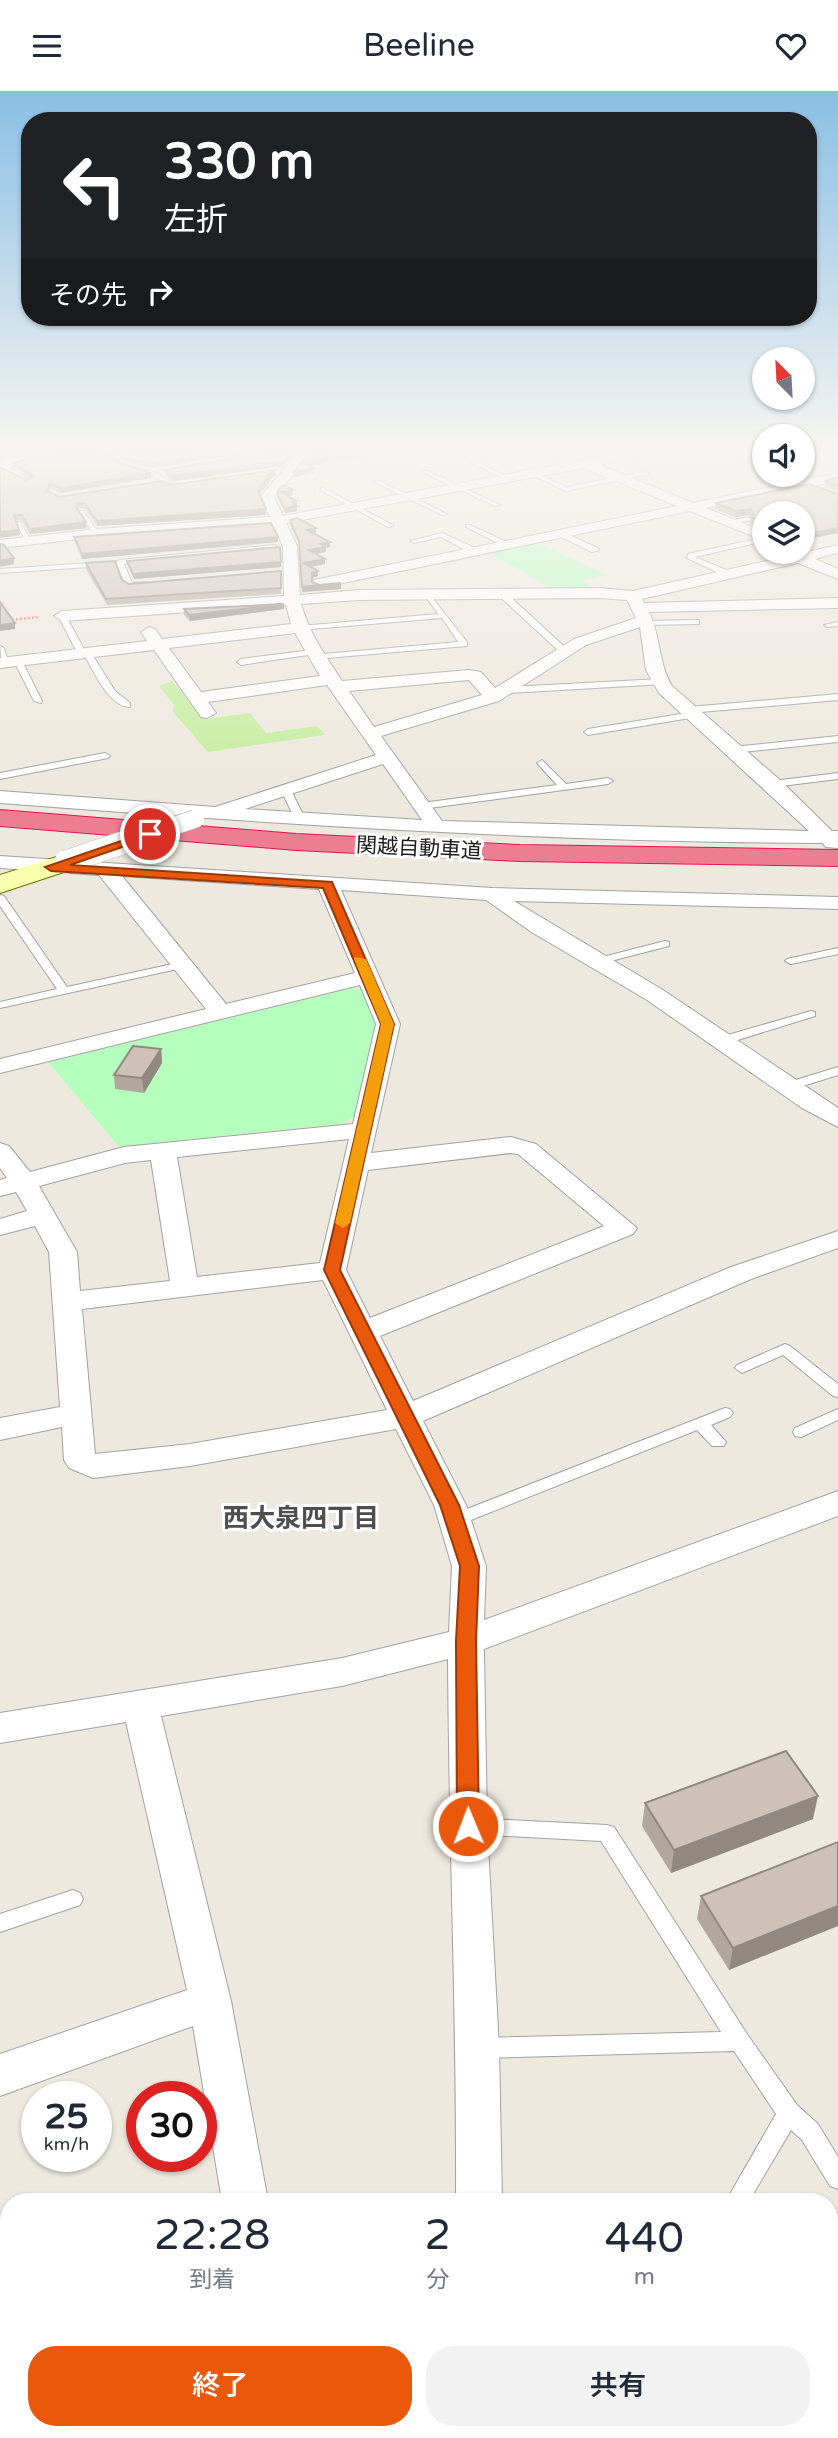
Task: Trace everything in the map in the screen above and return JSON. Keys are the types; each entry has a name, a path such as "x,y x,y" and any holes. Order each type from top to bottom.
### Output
{"highway":[{"name":"関越自動車道","path":"3,799 296,842 520,853 835,845"},
{"name":"関越自動車道","path":"0,839 253,859 432,869 838,881"}],"street":[{"path":"289,562 288,583 300,628 314,655 436,826"},
{"path":"62,615 288,583 413,562"},
{"path":"815,562 838,574"},
{"path":"372,733 501,693 580,642 640,612 728,574 767,564"},
{"path":"288,583 428,594 599,593 640,612 838,603"},
{"path":"134,604 208,715"},
{"path":"640,612 654,670 660,682 691,713 773,784 835,845"},
{"path":"6,659 85,654 300,628"},
{"path":"196,698 334,683 469,674 501,693"},
{"path":"0,884 285,788 387,757"},
{"path":"3,799 204,816 835,845"},
{"path":"0,862 492,894 838,903"},
{"path":"106,870 220,1013"},
{"path":"328,885 388,1024 332,1270 455,1520 469,1566 466,1641 468,1826 478,2048 479,2193"},
{"path":"492,894 509,909 599,961 724,1040 838,1119"},
{"path":"0,1066 368,977"},
{"path":"12,1185 124,1155 365,1130"},
{"path":"356,1163 511,1145 527,1149 623,1228 364,1331"},
{"path":"0,1151 12,1185 43,1215 63,1252 80,1460 93,1467 190,1455 405,1417 741,1273 838,1239"},
{"path":"163,1152 186,1288"},
{"path":"0,1227 43,1215"},
{"path":"67,1302 332,1270"},
{"path":"0,1429 76,1414"},
{"path":"0,1728 342,1672 466,1641 838,1503"},
{"path":"141,1707 210,2001 245,2193"},
{"path":"0,2075 210,2001"}],"lane":[{"path":"120,562 134,604"},
{"path":"0,571 125,562"},
{"path":"699,562 728,574"},
{"path":"129,585 156,583"},
{"path":"501,593 565,652"},
{"path":"241,662 464,644 428,594"},
{"path":"640,612 696,622"},
{"path":"62,615 113,693 127,705"},
{"path":"300,628 443,616"},
{"path":"828,625 838,625"},
{"path":"6,659 37,701"},
{"path":"501,693 660,682"},
{"path":"588,732 691,713 838,697"},
{"path":"733,750 838,739"},
{"path":"0,776 105,757"},
{"path":"542,763 564,787"},
{"path":"773,784 838,776"},
{"path":"422,806 608,781"},
{"path":"285,788 300,819"},
{"path":"0,898 64,991"},
{"path":"599,961 665,944"},
{"path":"791,961 838,951"},
{"path":"0,1005 182,965"},
{"path":"724,1040 811,1014"},
{"path":"790,1086 838,1071"},
{"path":"742,1368 785,1349 838,1392"},
{"path":"455,1520 725,1413"},
{"path":"802,1432 838,1414"},
{"path":"700,1423 718,1442"},
{"path":"468,1826 607,1833 739,2041 789,2113 810,2132 838,2178"},
{"path":"0,1923 73,1899"},
{"path":"478,2048 739,2041"},
{"path":"742,2193 789,2113"}],"path":[{"path":"0,621 62,615"}],"green space":[{"path":"504,562 578,562 607,575 581,581 600,591 553,589"},
{"path":"172,681 205,719 250,713 266,733 317,726 325,735 208,752 173,712 174,705 159,686"},
{"path":"350,988 362,990 375,1025 355,1117 342,1124 119,1147 48,1062"}],"building":[{"path":"115,562 122,580 129,584 281,571 281,588 106,599 86,563"},
{"path":"127,562 281,562 281,562 133,574"},
{"path":"300,562 312,562 304,563 318,571 312,573 312,582 319,585 341,583 302,587"},
{"path":"0,602 15,623 0,625"},
{"path":"284,604 189,615 184,609"},
{"path":"133,1046 161,1049 142,1078 114,1075"},
{"path":"786,1751 818,1796 674,1850 645,1803"},
{"path":"838,1842 838,1906 733,1948 701,1896"}],"slow traffic":[{"path":"343,1223 388,1024 360,959"}],"district":[{"name":"西大泉四丁目","path":"301,1518"}],"route":[{"path":"150,834 51,867 328,885 388,1024 332,1270 450,1505 469,1566 466,1641 468,1826"}]}
